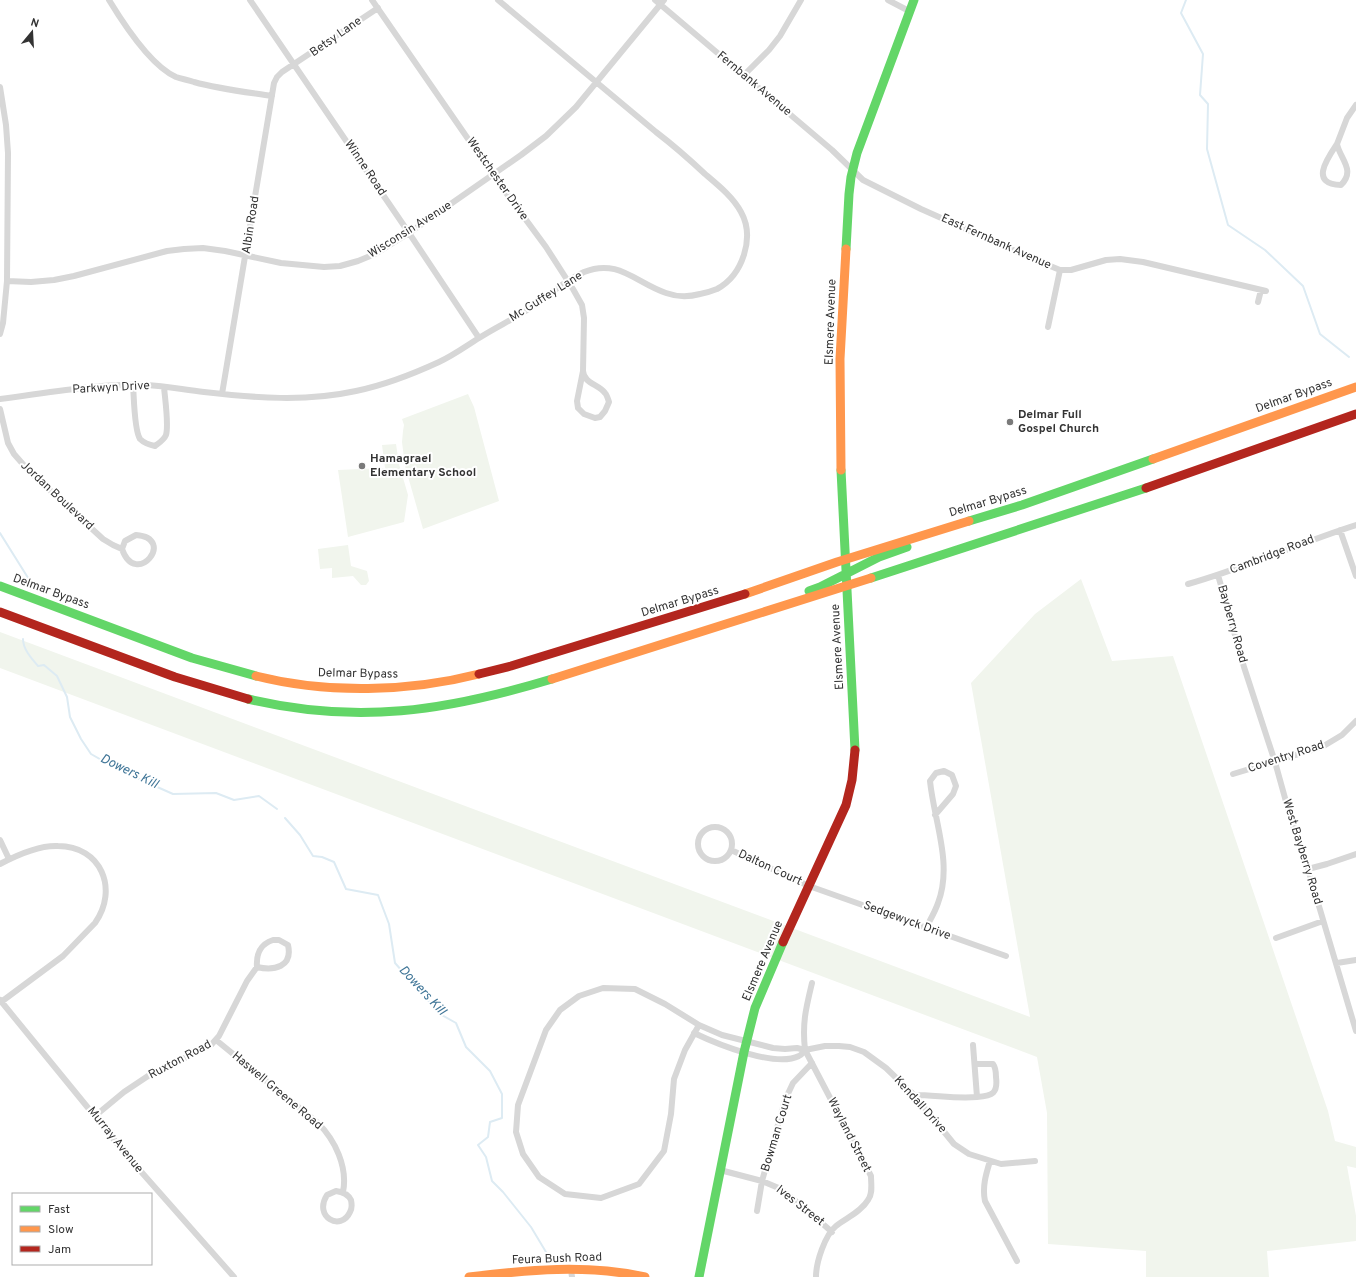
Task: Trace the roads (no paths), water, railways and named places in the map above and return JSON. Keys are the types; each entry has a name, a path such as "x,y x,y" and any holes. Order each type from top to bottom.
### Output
{"main road":[{"name":"Elsmere Avenue","path":"699,1277 746,1041 755,1008 765,982 846,805 852,780 855,752 845,560 840,414 843,310 849,194 853,169 861,140 914,0"},
{"name":"Delmar Bypass","path":"0,586 192,658 273,680 319,686 373,688 431,684 511,666 724,601 845,560 1094,480 1356,387"},
{"path":"0,612 168,674 230,695 285,706 347,713 410,711 463,703 531,686 847,586 1160,484 1356,414"},
{"path":"713,628 820,587 879,557 970,521"},
{"name":"Feura Bush Road","path":"469,1277 508,1273 572,1273 603,1269 645,1277"}],"street":[{"path":"109,0 117,14 156,63 177,77 207,85 272,96"},
{"name":"Winne Road","path":"250,0 479,338"},
{"name":"Westchester Drive","path":"372,0 493,175 546,248 568,280 582,305 584,318 582,371 577,401 578,408 584,414 596,418 605,411 609,402 605,392 587,380 583,376 582,371"},
{"path":"498,0 596,82"},
{"path":"744,75 769,50 780,36 801,0"},
{"path":"888,0 909,11"},
{"name":"Wisconsin Avenue","path":"7,281 32,282 54,280 167,251 203,248 246,255 281,263 324,267 340,266 375,254 409,233 522,156 546,136 576,107 660,1"},
{"name":"Fernbank Avenue","path":"660,1 853,169"},
{"name":"Betsy Lane","path":"294,65 378,8"},
{"name":"Albin Road","path":"222,394 272,96 277,77 294,65"},
{"name":"Mc Guffey Lane","path":"222,394 286,399 318,397 355,392 410,375 462,350 479,338 530,308 568,280 586,272 605,268 625,272 666,294 688,296 717,289 728,281 742,260 746,246 747,233 745,220 739,209 723,189 596,82"},
{"path":"0,87 6,125 8,153 7,281 3,323 0,334"},
{"path":"1337,144 1340,153 1351,166 1347,181 1341,185 1329,183 1324,178 1322,173 1325,161 1337,144 1347,118 1356,105"},
{"name":"East Fernbank Avenue","path":"853,169 863,180 889,194 1060,270 1071,270 1106,260 1120,259 1143,262 1263,291 1258,302"},
{"path":"1048,327 1060,270"},
{"path":"133,385 140,439 150,445 155,446 163,440 167,428 164,387"},
{"name":"Parkwyn Drive","path":"0,399 106,386 133,385 222,394"},
{"name":"Jordan Boulevard","path":"0,409 8,443 14,454 29,472 103,539 122,549"},
{"name":"Cambridge Road","path":"1188,584 1218,575 1356,525"},
{"path":"1340,530 1356,576"},
{"name":"Jordan Boulevard","path":"136,535 141,535 150,539 154,549 153,555 143,564 130,562 124,556 122,549 125,541 136,535"},
{"name":"Bayberry Road","path":"1218,575 1246,673"},
{"name":"West Bayberry Road","path":"1246,673 1308,869 1356,1031"},
{"name":"Coventry Road","path":"1233,774 1322,747 1342,735 1356,721"},
{"path":"926,928 938,904 943,886 944,867 943,849 935,815 930,781 936,773 944,772 952,775 956,786 953,794 935,815"},
{"name":"Dalton Court","path":"709,827 720,827 725,829 732,838 731,850 724,859 712,861 702,856 697,845 700,834 709,827"},
{"path":"0,840 9,859"},
{"path":"0,864 9,859 40,848 56,846 70,847 90,857 100,868 104,875 106,895 104,904 95,923 63,956 1,1001"},
{"name":"Dalton Court","path":"731,850 809,886"},
{"path":"1308,869 1356,854"},
{"name":"Sedgewyck Drive","path":"809,886 1006,956"},
{"path":"1276,938 1323,921"},
{"name":"Ruxton Road","path":"95,1116 124,1092 148,1076 203,1049 216,1040 247,981 257,967 257,955 263,945 268,941 279,940 288,945 289,956 283,965 272,969 257,967"},
{"path":"1336,963 1356,960"},
{"path":"805,1050 803,1036 804,1017 812,983"},
{"name":"Kendall Drive","path":"699,1025 684,1050 674,1079 671,1114 664,1151 639,1184 601,1198 565,1194 539,1177 523,1154 516,1132 518,1105 546,1030 560,1010 579,996 603,988 635,989 665,1004 699,1025 722,1035 773,1048 798,1048 805,1050 825,1046 839,1046 864,1052 886,1068 914,1095 954,1144 970,1154 1001,1164 1035,1161"},
{"name":"Murray Avenue","path":"1,1001 129,1158 234,1277"},
{"name":"Kendall Drive","path":"694,1033 718,1044 767,1058 779,1059 800,1056 805,1050"},
{"name":"Haswell Greene Road","path":"216,1040 326,1131 338,1154 345,1180 343,1192"},
{"path":"973,1045 977,1097"},
{"name":"Wayland Street","path":"805,1050 870,1176 871,1189 869,1200 835,1227 824,1244 818,1260 816,1277"},
{"name":"Bowman Court","path":"757,1211 762,1181 785,1100 793,1083 812,1063"},
{"path":"914,1095 960,1098 977,1097 993,1093 996,1089 997,1082 996,1068 993,1064 975,1064"},
{"path":"990,1161 984,1182 985,1201 1017,1261"},
{"name":"Ives Street","path":"720,1170 762,1181 781,1189 832,1232"},
{"name":"Haswell Greene Road","path":"332,1192 343,1192 351,1200 351,1210 347,1218 334,1221 325,1216 322,1205 327,1195 332,1192"}],"waterway":[{"path":"1186,0 1181,13 1203,54 1200,95 1208,104 1207,149 1228,225 1265,250 1303,286 1320,334 1349,357"},
{"name":"Dowers Kill","path":"0,533 35,589"},
{"name":"Dowers Kill","path":"23,639 26,650 38,666 44,665 57,676 67,697 70,717 81,739 91,754 119,770 173,794 216,793 234,800 259,796 277,809"},
{"name":"Dowers Kill","path":"285,818 300,835 313,856 322,857 334,862 346,889 378,895 389,924 395,963 440,1014 456,1023 466,1047 490,1071 502,1094 502,1118 490,1122 488,1137 478,1145 486,1157 492,1181 503,1192 531,1227 552,1260"}],"place":[{"name":"Delmar Full Gospel Church","path":"1010,422"},
{"name":"Hamagrael Elementary School","path":"362,466"}]}
